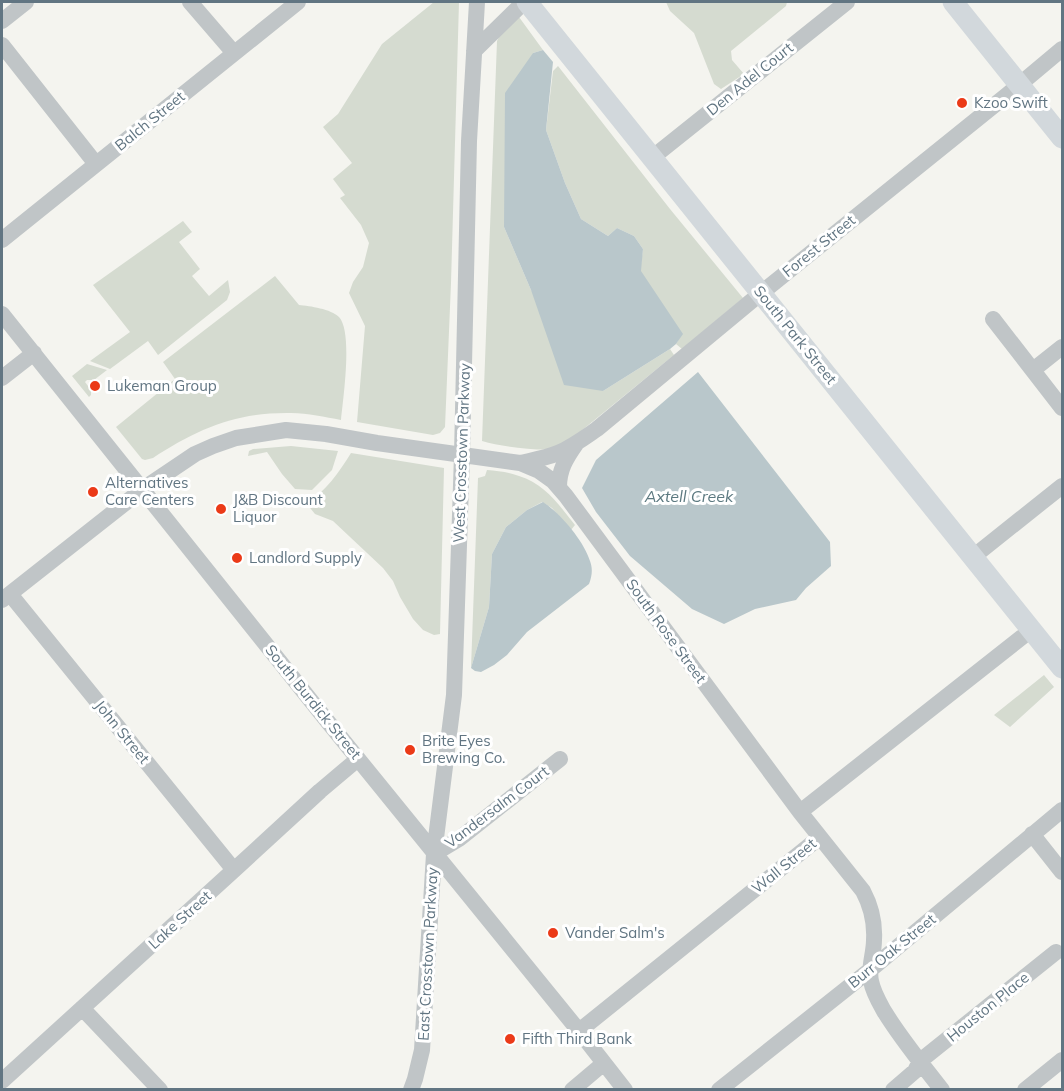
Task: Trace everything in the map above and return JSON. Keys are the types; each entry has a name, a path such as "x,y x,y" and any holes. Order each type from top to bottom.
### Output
{"main road":[{"name":"South Park Street","path":"525,2 653,157 1062,668"},
{"path":"953,2 1062,138"}],"street":[{"path":"2,21 26,2"},
{"path":"190,2 234,53"},
{"name":"Balch Street","path":"2,240 298,2"},
{"name":"West Crosstown Parkway","path":"434,854 454,695 469,141 477,2"},
{"path":"474,51 525,2"},
{"name":"Den Adel Court","path":"653,157 847,2"},
{"path":"2,45 96,164"},
{"name":"Forest Street","path":"520,463 553,455 577,443 597,429 1062,49"},
{"name":"South Burdick Street","path":"2,314 625,1089"},
{"path":"993,319 1062,408"},
{"path":"1033,370 1062,346"},
{"path":"2,378 34,353"},
{"path":"6,597 143,489 195,454 236,438 286,430 520,463"},
{"name":"Forest Street","path":"559,487 563,464 577,443"},
{"name":"South Rose Street","path":"520,463 539,471 559,487 800,813"},
{"path":"973,557 1062,486"},
{"name":"John Street","path":"6,597 234,870"},
{"path":"800,813 1031,630"},
{"name":"Lake Street","path":"2,1081 358,759"},
{"name":"Vandersalm Court","path":"434,854 459,839 560,759"},
{"name":"Burr Oak Street","path":"719,1089 870,970 1062,810"},
{"name":"Wall Street","path":"579,1031 820,837 800,813"},
{"path":"1032,834 1062,872"},
{"path":"820,837 863,891 869,902 874,931 871,983 878,1000 897,1033 942,1089"},
{"name":"East Crosstown Parkway","path":"411,1089 420,1060 425,1029 434,854"},
{"name":"Houston Place","path":"893,1089 915,1071 920,1061 1056,952"},
{"path":"82,1008 160,1089"},
{"path":"1025,1089 1062,1060"},
{"path":"572,1089 604,1063"}],"shaded area":[{"path":"434,2 459,2 445,427 440,433 433,435 357,422 365,326 349,293 363,267 369,243 361,225 340,198 345,195 333,179 352,163 323,127 338,114 382,44"},
{"path":"666,2 787,2 786,6 731,51 732,60 744,74 721,89 714,84 694,33 670,11"},
{"path":"519,17 543,50 533,53 504,227 531,290 603,391 670,349 674,355 559,449 520,448 482,441 497,41 502,31"},
{"path":"558,66 743,298 682,349 676,344 682,334 640,271 643,249 634,236 617,228 608,236 581,219 565,183 546,130 553,71"},
{"path":"183,221 192,232 179,242 200,269 192,276 209,296 228,280 230,292 227,300 158,355 148,341 110,369 90,361 130,332 93,285"},
{"path":"275,276 299,305 331,312 339,317 343,325 346,336 346,366 341,420 297,413 271,413 235,419 202,431 153,458 142,459 116,427 175,379 163,362"},
{"path":"87,364 107,370 94,380 85,382 91,390 89,397 72,376"},
{"path":"291,446 338,451 332,470 312,490 295,489 267,452 248,456 249,451 253,449"},
{"path":"351,453 444,468 440,634 434,635 423,630 413,619 393,581 383,568 333,521 315,514 306,503 326,487"},
{"path":"487,470 511,474 536,484 551,496 575,525 571,530 552,508 542,502 527,510 506,527 492,554 489,607 471,668 478,478 485,476"},
{"path":"1044,675 1054,687 1010,727 994,715"}],"water":[{"path":"543,50 553,62 546,130 581,219 608,236 617,228 634,236 643,249 641,271 683,334 670,349 603,391 564,385 531,290 504,227 505,93 533,53"},
{"name":"Axtell Creek","path":"698,372 830,542 831,566 796,600 755,609 724,624 692,609 630,556 596,512 582,488 596,460"},
{"path":"543,502 564,520 583,545 592,567 589,584 527,632 507,655 494,665 481,672 475,671 471,668 489,607 492,554 506,527 527,510"}],"place":[{"name":"Kzoo Swift","path":"962,103"},
{"name":"Lukeman Group","path":"95,386"},
{"name":"Alternatives Care Centers","path":"93,492"},
{"name":"J&B Discount Liquor","path":"221,509"},
{"name":"Landlord Supply","path":"237,558"},
{"name":"Brite Eyes Brewing Co.","path":"410,750"},
{"name":"Vander Salm's","path":"553,933"},
{"name":"Fifth Third Bank","path":"510,1039"}]}
